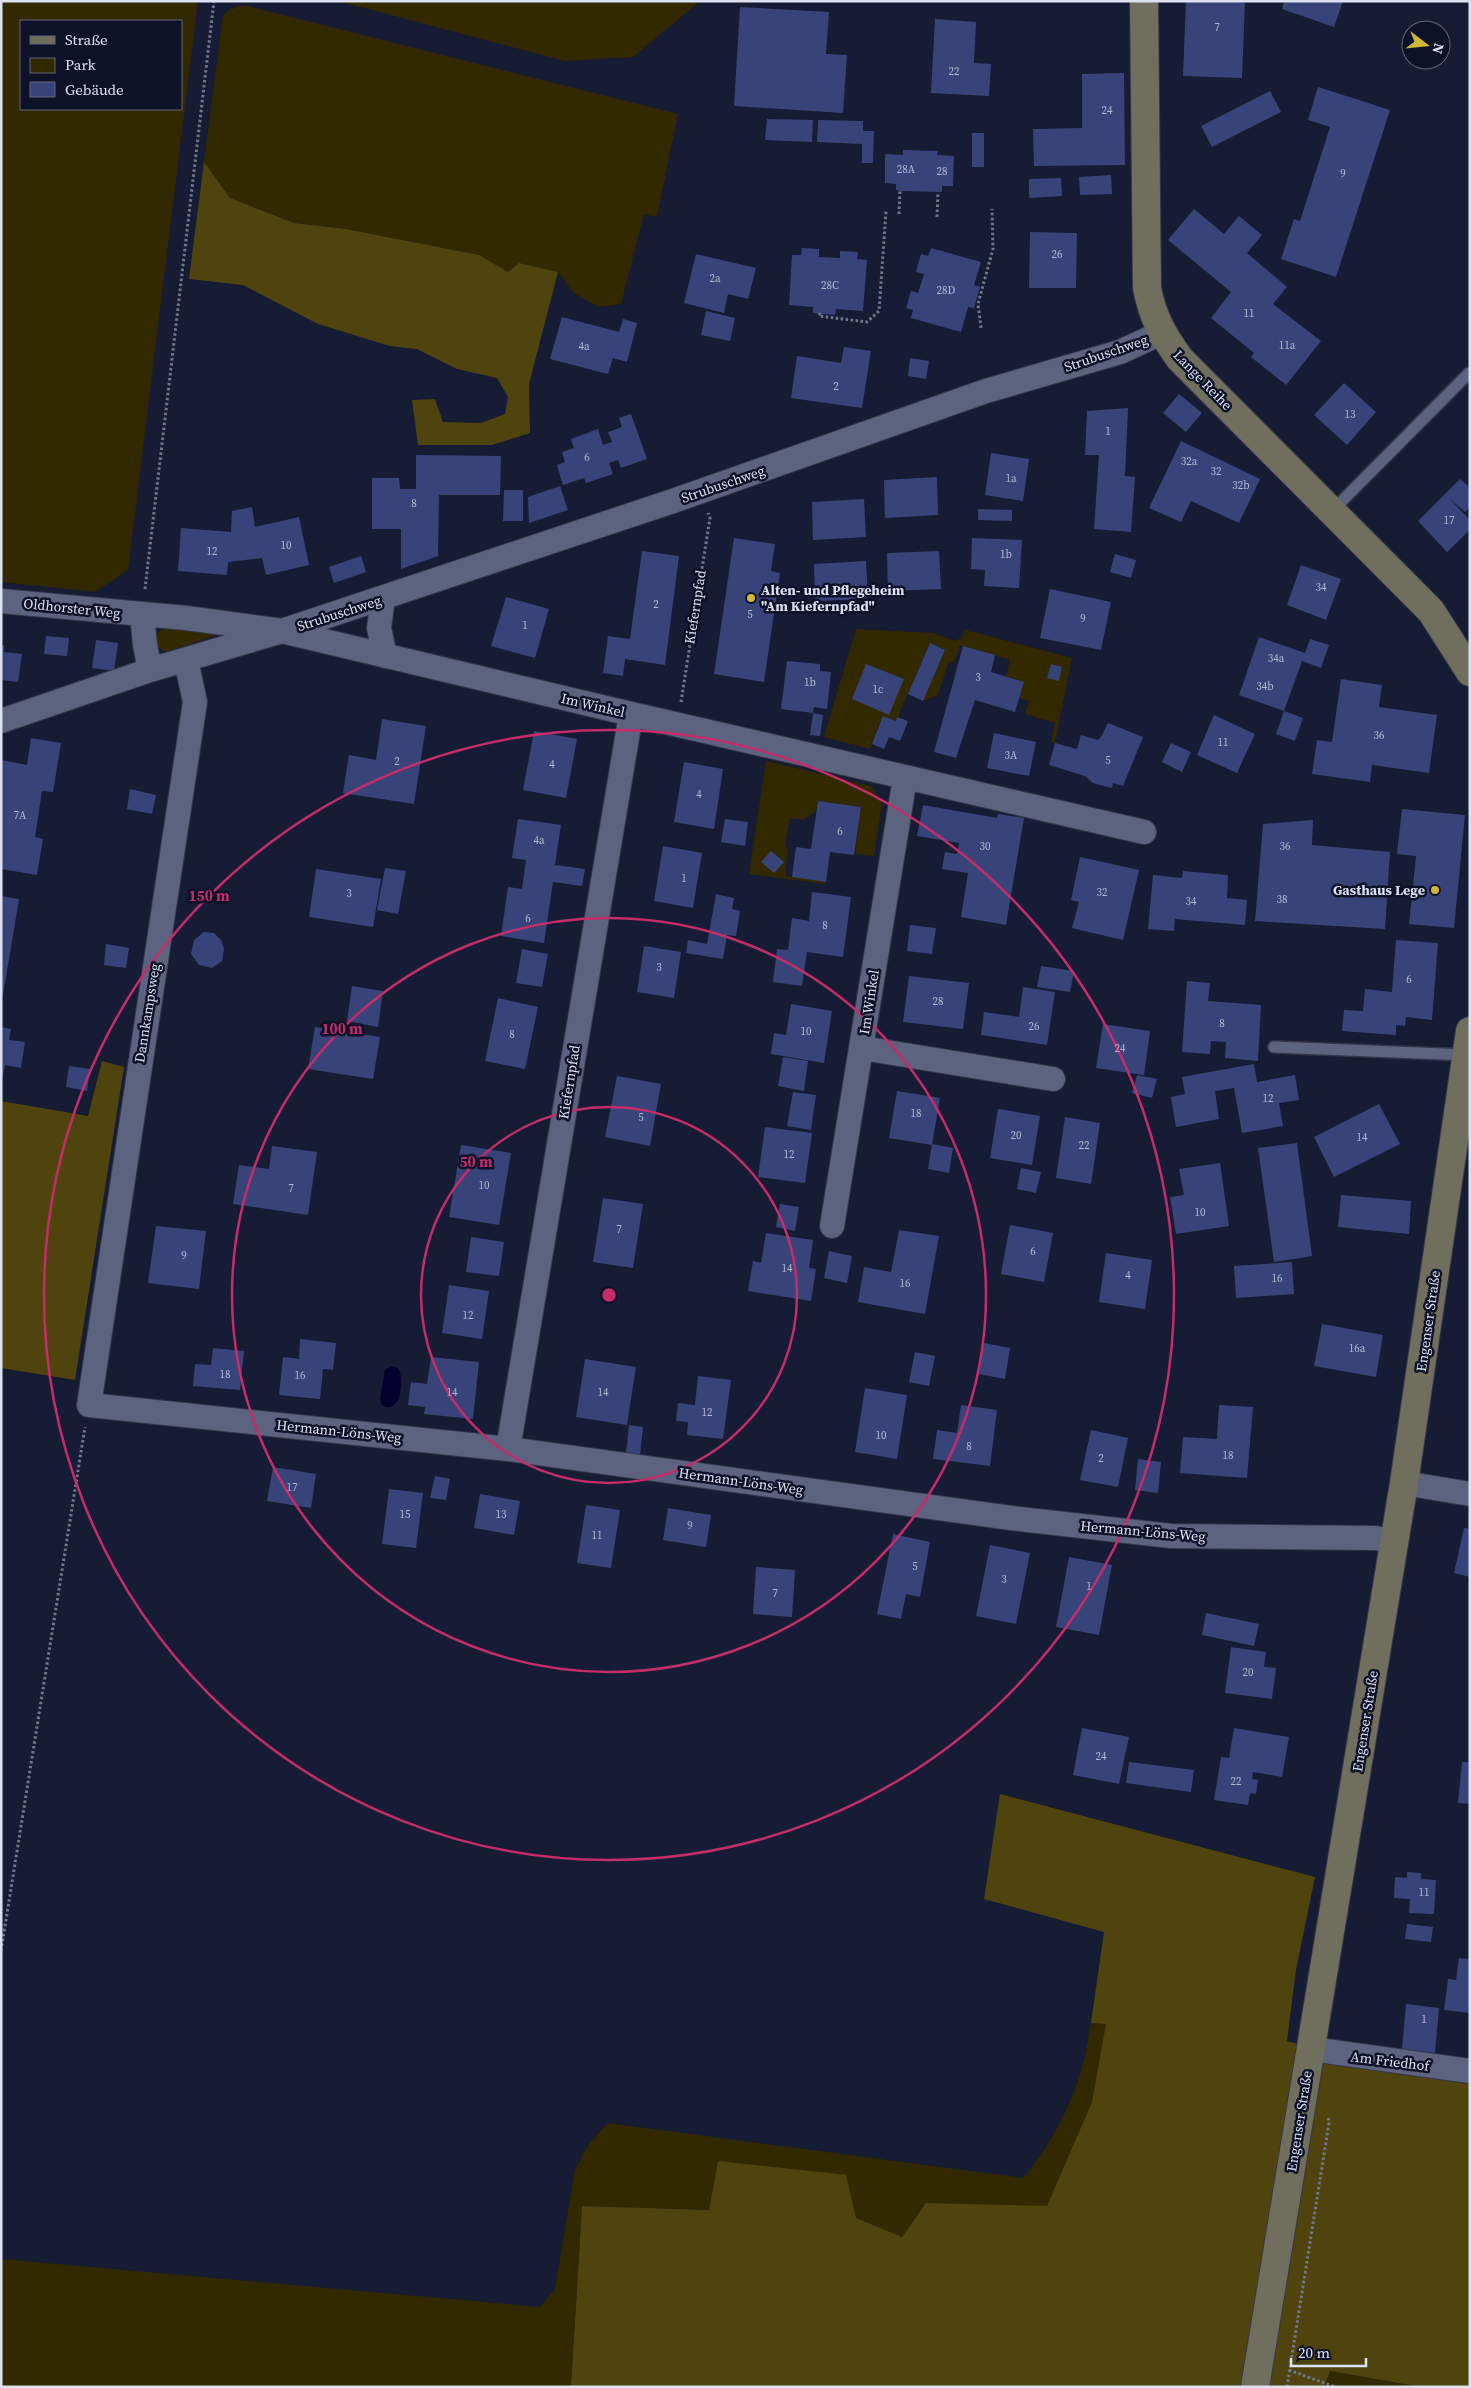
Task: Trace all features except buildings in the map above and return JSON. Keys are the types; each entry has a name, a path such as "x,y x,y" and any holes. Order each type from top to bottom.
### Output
{"street":[{"name":"Lange Reihe","path":"1144,1 1147,288 1152,310 1162,333 1180,359 1431,611 1470,672"},
{"name":"Strubuschweg","path":"186,660 383,598 702,491 986,392 1120,352 1162,333"},
{"path":"383,598 379,628 385,656"},
{"name":"Oldhorster Weg","path":"1,601 186,618"},
{"path":"142,615 150,670"},
{"name":"Strubuschweg","path":"186,618 282,631"},
{"name":"Im Winkel","path":"282,631 905,778 1144,832"},
{"path":"1,721 150,670 186,660"},
{"name":"Dannkampsweg","path":"89,1405 195,702 186,660"},
{"name":"Kiefernpfad","path":"508,1449 631,714"},
{"name":"Im Winkel","path":"832,1226 905,778"},
{"name":"Engenser Straße","path":"1255,2387 1404,1483 1468,1043"},
{"name":"Im Winkel","path":"862,1048 1054,1079"},
{"name":"Hermann-Löns-Weg","path":"89,1405 508,1449 1011,1518 1171,1536 1375,1538 1394,1541"},
{"path":"1404,1483 1470,1494"},
{"name":"Am Friedhof","path":"1310,2050 1470,2071"}],"lane":[{"path":"1332,511 1470,373"},
{"name":"Engenser Straße","path":"1274,1047 1468,1043"}],"path":[{"path":"142,615 214,1"},
{"path":"899,214 900,190"},
{"path":"937,217 938,192"},
{"path":"981,328 978,304 993,249 992,209"},
{"path":"820,313 819,316 867,322 879,311 886,212"},
{"name":"Kiefernpfad","path":"677,724 710,518 702,491"},
{"path":"1,1951 89,1405"},
{"path":"1287,2387 1329,2124 1328,2108"},
{"path":"1289,2370 1334,2387"}],"green space":[{"path":"1,1 198,1 128,570 95,592 1,582"},
{"path":"338,1 700,1 633,57 565,61"},
{"path":"247,6 678,114 657,217 644,214 621,304 598,307 573,292 558,272 519,263 508,272 479,255 346,229 294,223 230,198 204,162 223,15 232,8"},
{"path":"165,627 221,633 167,652 159,647 156,641 158,633"},
{"path":"856,629 933,633 955,641 963,637 965,630 1072,658 1055,743 1051,742 1055,723 1025,714 1029,701 1019,698 1024,682 1006,677 1010,660 960,645 955,661 948,664 938,695 923,701 945,650 930,643 896,721 883,716 870,749 824,737"},
{"path":"766,761 871,786 882,803 874,856 855,854 861,807 818,801 816,811 804,820 790,818 785,846 788,848 785,876 826,882 826,884 749,874"},
{"path":"1091,2023 1107,2024 1092,2103 1047,2207 926,2203 902,2237 718,2161 709,2210 582,2206 571,2387 1,2387 1,2259 540,2307 555,2289 575,2170 588,2145 608,2123 1023,2178 1057,2128 1071,2100 1083,2065"},
{"path":"1330,2371 1421,2387 1324,2387"}],"shaded area":[{"path":"204,162 230,198 294,223 346,229 479,255 508,272 519,263 558,272 529,384 530,433 492,445 418,445 412,400 435,399 443,422 481,423 505,414 508,397 497,378 457,369 417,349 390,346 318,324 243,285 189,279"},
{"path":"102,1061 124,1067 75,1380 1,1368 1,1101 88,1116"},
{"path":"391,1366 398,1368 401,1387 394,1406 388,1407 382,1405 380,1399 385,1370"},
{"path":"1000,1794 1315,1877 1296,1970 1287,2041 1333,2054 1470,2071 1470,2387 1421,2387 1330,2371 1324,2387 571,2387 582,2206 709,2210 718,2161 846,2175 856,2218 902,2237 926,2203 1047,2206 1092,2102 1106,2024 1091,2023 1104,1932 984,1899"}],"place":[{"name":"Alten- und Pflegeheim \"Am Kiefernpfad\"","path":"751,598"},
{"name":"Gasthaus Lege","path":"1435,890"}]}
